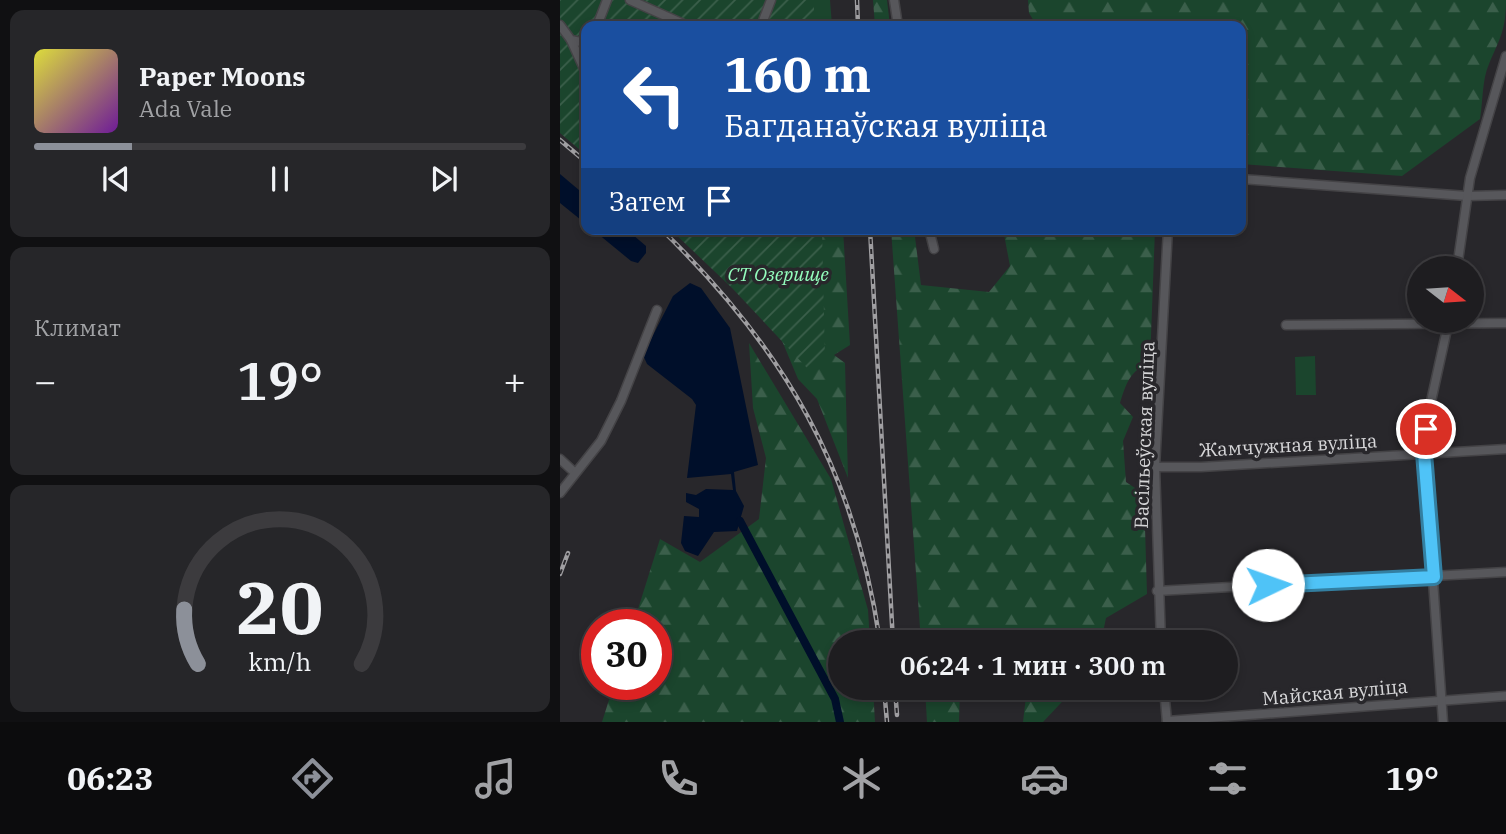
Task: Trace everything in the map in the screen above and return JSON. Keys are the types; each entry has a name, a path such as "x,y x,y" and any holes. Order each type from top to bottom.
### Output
{"street":[{"path":"599,21 607,0"},
{"path":"630,0 677,21"},
{"path":"763,21 771,0"},
{"path":"894,0 897,21"},
{"path":"560,25 572,40 581,61"},
{"path":"572,40 581,42"},
{"path":"1459,256 1467,196 1506,56"},
{"path":"1246,179 1467,196 1506,195"},
{"path":"930,235 934,249"},
{"name":"Васільеўская вуліца","path":"1160,630 1155,467 1168,235"},
{"path":"560,493 574,471 601,440 621,401 657,310"},
{"path":"1484,323 1506,323"},
{"path":"1286,325 1407,324"},
{"path":"1443,722 1424,453 1430,406 1446,333"},
{"name":"Жамчужная вуліца","path":"1155,467 1200,467 1506,449"},
{"path":"560,459 574,471"},
{"path":"1157,591 1506,572"},
{"name":"Майская вуліца","path":"1167,722 1506,696"},
{"path":"1165,700 1167,722"}],"green space":[{"path":"560,0 814,0 814,21 581,21 581,151 560,133"},
{"path":"810,0 830,0 832,21 810,21"},
{"path":"873,0 887,0 889,21 875,21"},
{"path":"1028,0 1506,0 1504,27 1485,77 1480,119 1402,176 1246,164 1246,21 1034,21 1029,13"},
{"name":"СТ Озерище","path":"676,235 822,235 825,359 808,369 732,288"},
{"path":"813,235 843,235 850,345 834,355 845,363 848,478 817,399 798,379 780,336"},
{"path":"891,235 915,235 921,285 989,292 1010,266 1004,235 1155,235 1150,363 1133,374 1120,403 1133,417 1123,441 1126,482 1144,494 1147,594 1106,618 1104,630 920,630"},
{"path":"749,343 831,479 868,610 869,630 828,630 828,700 874,700 875,722 602,722 609,700 672,700 672,609 638,609 660,539 700,562 759,519 766,458 753,408"},
{"path":"1315,356 1316,395 1296,395 1295,357"},
{"path":"926,700 960,700 959,722 927,722"},
{"path":"1026,700 1064,700 1043,722 1023,722"}],"water":[{"path":"560,174 581,192 581,220 560,203"},
{"path":"599,235 633,235 646,246 646,253 638,263 631,261"},
{"path":"690,283 701,288 730,328 758,465 734,472 736,491 744,506 737,531 714,532 698,556 685,551 681,543 684,516 699,517 699,509 686,502 686,493 696,495 706,489 733,490 731,474 687,478 696,405 647,364 643,355 673,296"}],"waterway":[{"path":"740,521 835,699 840,722"}],"railway":[{"path":"857,0 858,21"},
{"path":"560,140 581,158"},
{"path":"667,235 744,320 778,367 808,416 853,522 878,630"},
{"path":"870,235 892,630"},
{"path":"560,574 568,553"},
{"path":"885,700 887,722"},
{"path":"896,700 897,715"}],"route":[{"path":"1268,585 1434,577 1424,453 1426,429"}]}
